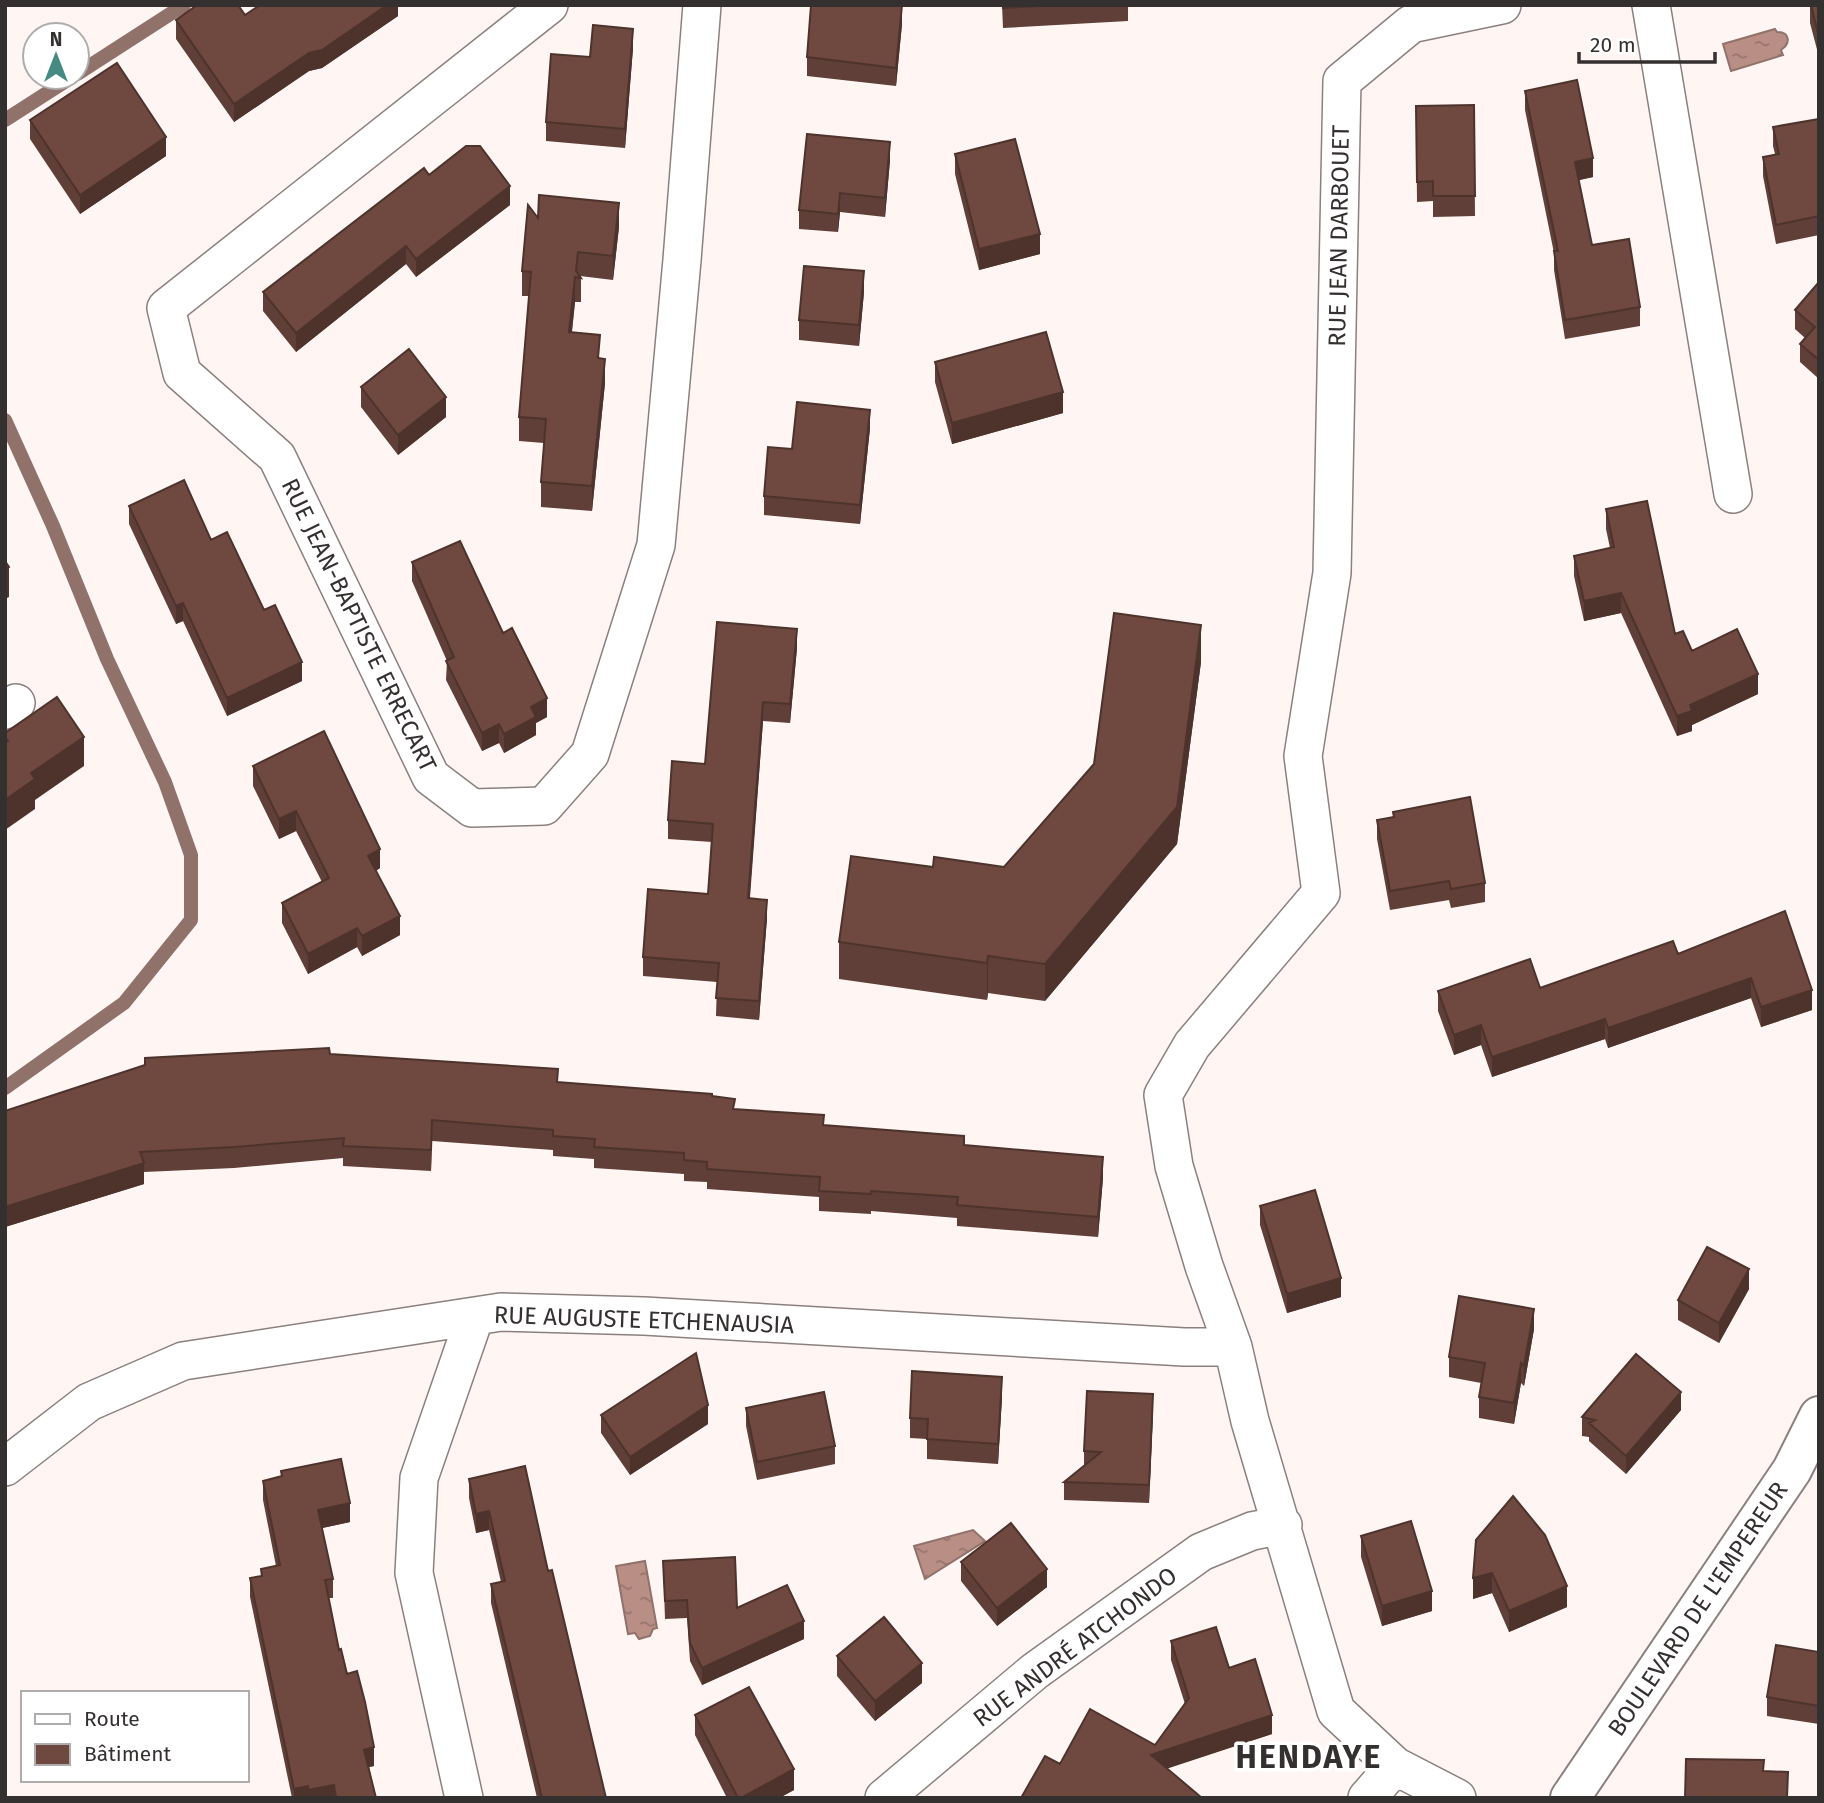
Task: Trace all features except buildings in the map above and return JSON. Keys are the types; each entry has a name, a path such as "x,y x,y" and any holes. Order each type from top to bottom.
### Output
{"main road":[{"name":"BOULEVARD DE L'EMPEREUR","path":"1570,1798 1793,1470 1819,1416"}],"street":[{"name":"RUE JEAN-BAPTISTE ERRECART","path":"549,5 166,308 182,373 277,457 431,777 472,807 544,806 590,754 656,545 702,5"},
{"name":"RUE JEAN DARBOUET","path":"1457,1798 1395,1766 1336,1711 1250,1421 1233,1347 1174,1166 1163,1095 1192,1045 1321,893 1303,756 1332,573 1342,81 1411,24 1502,5"},
{"path":"1651,5 1733,494"},
{"name":"RUE AUGUSTE ETCHENAUSIA","path":"5,1467 89,1402 183,1361 501,1312 631,1316 1170,1346 1233,1347"},
{"path":"464,1798 414,1573 419,1478 475,1317"},
{"name":"RUE ANDRÉ ATCHONDO","path":"884,1798 1035,1671 1201,1552 1252,1531 1283,1525"},
{"path":"1367,1798 1395,1766"}],"water":[{"path":"1775,29 1788,38 1781,50 1783,55 1731,71 1723,44"},
{"path":"973,1530 985,1541 925,1579 914,1546"},
{"path":"645,1561 657,1628 653,1629 650,1636 639,1639 635,1633 628,1634 616,1566"}],"waterway":[{"path":"91,65 184,5"},
{"path":"5,120 50,91"},
{"path":"5,420 53,526 107,659 165,782 191,855 191,920 124,1003 5,1088"}],"district":[{"name":"HENDAYE","path":"1309,1757"}]}
